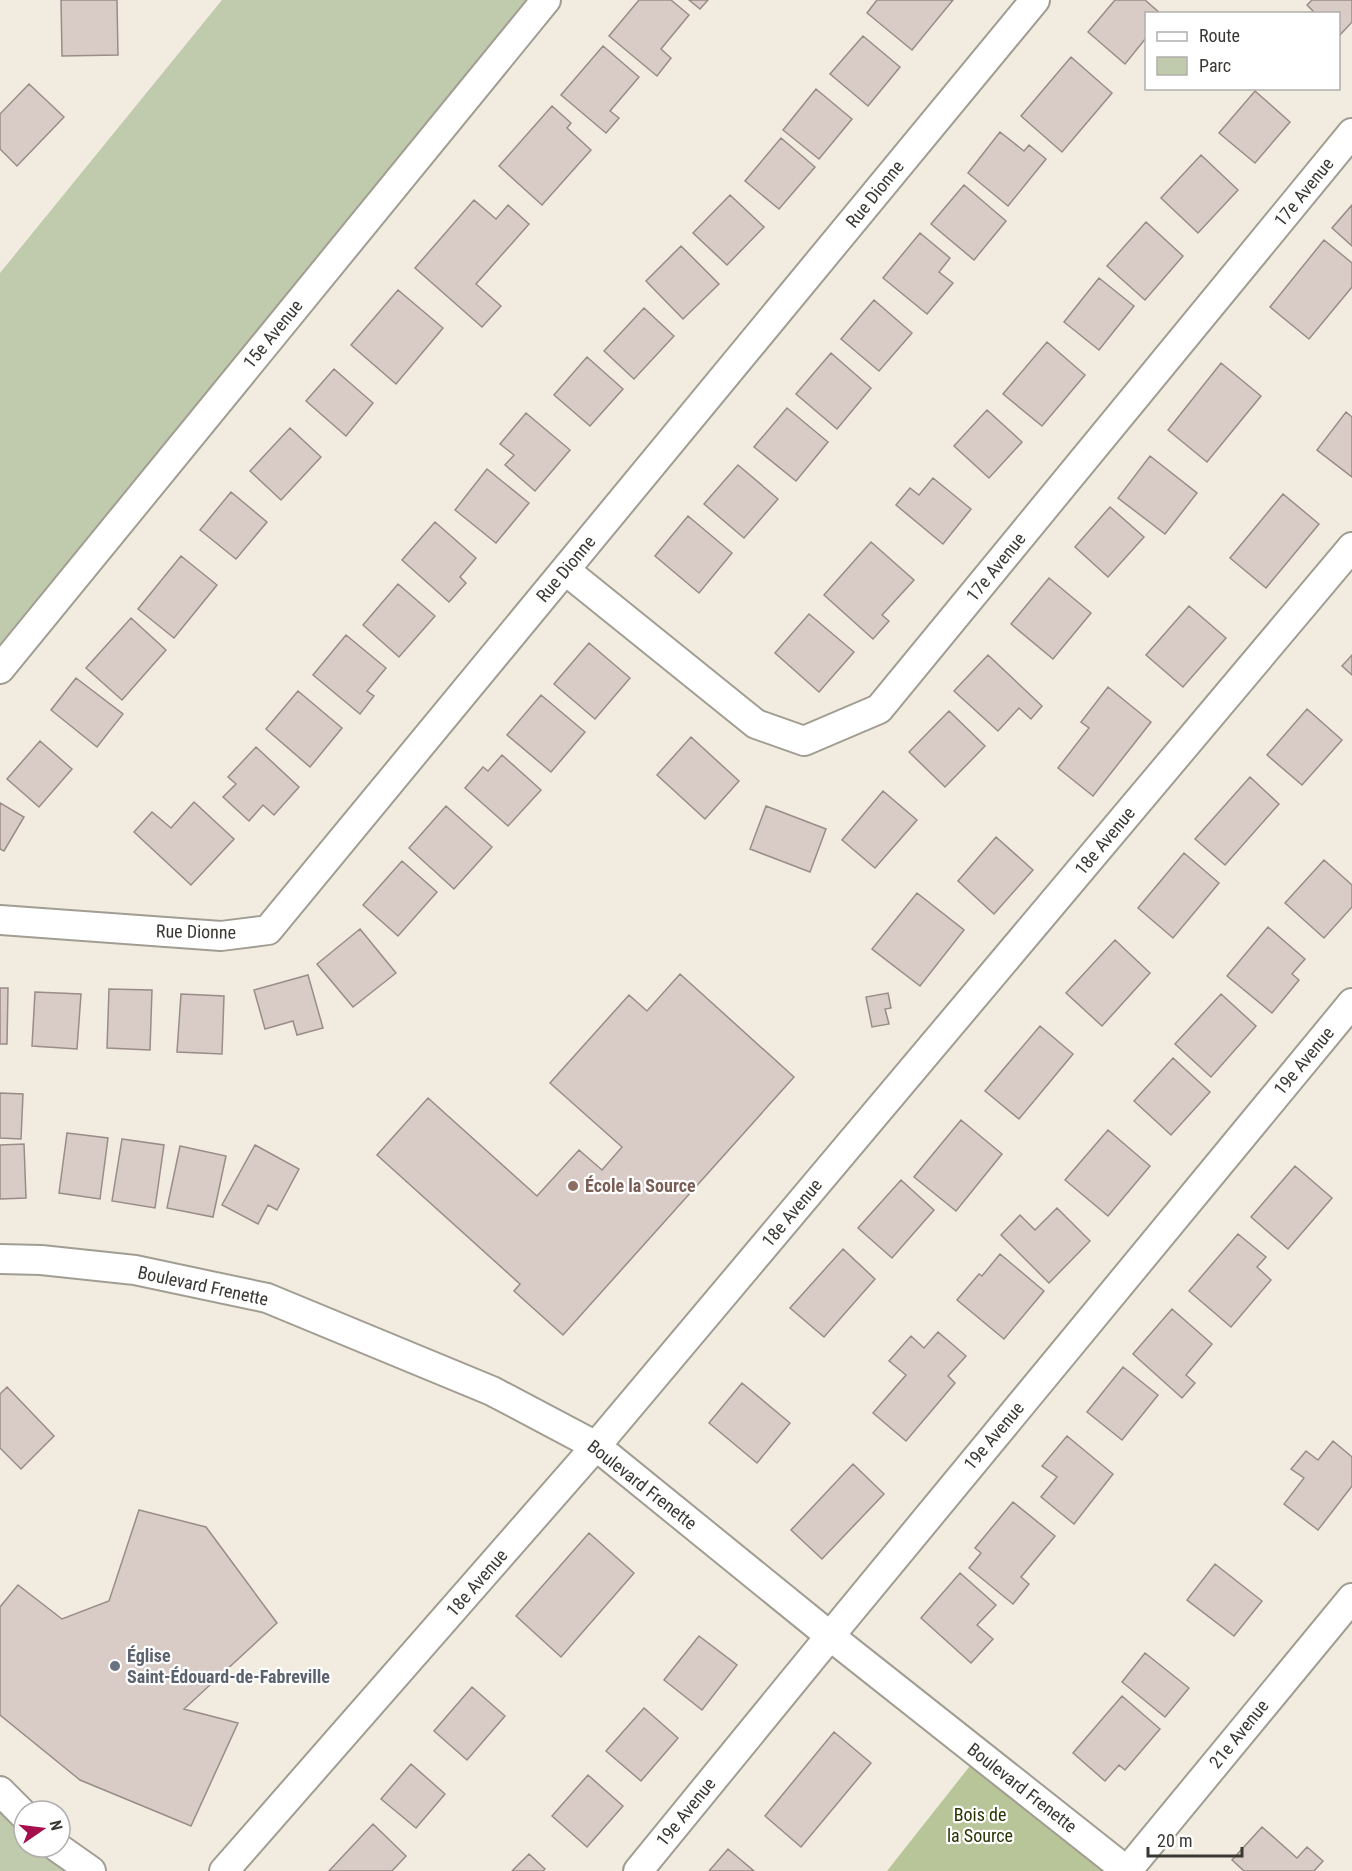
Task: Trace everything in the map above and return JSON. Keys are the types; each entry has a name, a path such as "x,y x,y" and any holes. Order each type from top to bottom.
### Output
{"street":[{"name":"15e Avenue","path":"0,669 546,0"},
{"name":"Rue Dionne","path":"0,920 221,936 268,930 1035,0"},
{"name":"17e Avenue","path":"566,570 756,724 804,741 879,709 1352,134"},
{"name":"18e Avenue","path":"224,1871 596,1446 1352,548"},
{"name":"19e Avenue","path":"638,1871 1352,1003"},
{"name":"Boulevard Frenette","path":"0,1259 41,1260 135,1270 267,1298 492,1390 596,1446 830,1636 1127,1871"},
{"name":"21e Avenue","path":"1127,1871 1352,1598"},
{"path":"0,1791 12,1803"},
{"path":"72,1858 91,1871"}],"green space":[{"path":"222,0 535,0 0,659 0,273"},
{"name":"Bois de la Source","path":"973,1762 1105,1871 887,1871"},
{"path":"0,1790 12,1802 12,1859 66,1859 78,1871 0,1871"}],"building":[{"path":"61,0 117,0 118,55 62,56"},
{"path":"639,0 671,0 689,15 661,49 671,58 657,76 609,36"},
{"path":"689,0 708,0 700,9"},
{"path":"877,0 953,0 912,50 867,13"},
{"path":"1115,0 1145,0 1159,12 1145,12 1145,39 1125,64 1088,32"},
{"path":"1312,0 1352,0 1352,22 1340,35 1340,12 1314,12 1307,5"},
{"path":"863,36 900,67 868,106 830,74"},
{"path":"603,46 639,77 610,111 619,118 606,133 561,95"},
{"path":"1071,57 1112,93 1062,152 1021,116"},
{"path":"29,84 64,117 17,166 0,149 0,114"},
{"path":"816,89 852,119 819,159 783,130"},
{"path":"1255,91 1290,122 1255,163 1219,133"},
{"path":"552,106 571,123 567,128 591,150 542,205 499,166"},
{"path":"1000,132 1024,151 1029,145 1046,159 1008,206 968,173"},
{"path":"781,138 815,167 779,209 745,181"},
{"path":"1201,155 1238,190 1198,233 1161,198"},
{"path":"964,185 1006,221 974,260 931,224"},
{"path":"730,195 764,227 727,265 693,233"},
{"path":"474,200 496,219 508,205 529,224 476,284 501,306 482,327 415,268"},
{"path":"1352,205 1352,246 1332,228"},
{"path":"1146,222 1183,256 1145,300 1107,266"},
{"path":"920,233 950,258 939,272 953,283 927,314 883,278"},
{"path":"1324,240 1352,263 1352,287 1309,339 1270,307"},
{"path":"681,246 719,284 683,319 646,281"},
{"path":"1099,278 1134,306 1099,350 1064,322"},
{"path":"398,290 443,328 396,384 351,345"},
{"path":"874,300 912,333 879,371 841,339"},
{"path":"644,308 674,336 634,379 604,351"},
{"path":"1047,342 1085,375 1042,426 1003,394"},
{"path":"831,353 871,388 837,429 796,394"},
{"path":"587,357 623,389 590,426 554,395"},
{"path":"1221,363 1261,396 1207,462 1168,430"},
{"path":"334,369 373,403 346,436 306,401"},
{"path":"787,408 828,442 796,481 754,447"},
{"path":"987,410 1022,442 989,478 954,446"},
{"path":"1346,412 1352,417 1352,477 1317,450"},
{"path":"526,413 570,450 535,491 505,465 514,455 500,444"},
{"path":"290,428 321,457 281,500 250,471"},
{"path":"1150,456 1197,493 1165,534 1118,498"},
{"path":"738,465 778,499 744,538 704,504"},
{"path":"487,469 529,503 496,543 455,510"},
{"path":"933,478 971,509 943,544 896,505 910,488 919,495"},
{"path":"231,492 267,522 236,559 200,530"},
{"path":"1283,494 1319,524 1266,588 1230,558"},
{"path":"1110,507 1144,537 1108,577 1075,547"},
{"path":"688,516 732,553 699,593 655,556"},
{"path":"435,522 476,558 460,577 466,583 449,602 402,560"},
{"path":"871,542 914,580 882,615 889,621 873,639 824,595"},
{"path":"181,556 217,585 174,638 138,609"},
{"path":"1049,578 1091,613 1053,659 1011,624"},
{"path":"398,584 435,616 399,657 363,625"},
{"path":"1189,606 1226,638 1183,687 1146,655"},
{"path":"809,614 854,652 819,692 775,653"},
{"path":"131,618 166,650 122,700 86,668"},
{"path":"346,635 386,668 367,691 374,696 360,714 313,675"},
{"path":"589,643 630,678 595,719 554,684"},
{"path":"988,655 1042,706 1031,719 1019,708 998,731 954,691"},
{"path":"1352,655 1352,675 1342,666"},
{"path":"76,678 123,714 97,747 51,710"},
{"path":"1108,687 1151,722 1093,796 1058,768 1089,728 1081,722"},
{"path":"298,691 342,728 310,767 266,729"},
{"path":"541,695 585,732 551,772 507,735"},
{"path":"1307,709 1342,740 1302,785 1267,755"},
{"path":"949,711 985,746 945,787 909,752"},
{"path":"691,737 739,781 705,819 657,775"},
{"path":"40,741 72,769 39,807 7,779"},
{"path":"256,747 299,787 274,815 263,805 249,821 223,797 236,784 228,777"},
{"path":"502,755 541,790 508,826 465,788 483,767 488,771"},
{"path":"1250,777 1279,804 1225,865 1195,839"},
{"path":"883,791 917,820 875,868 842,840"},
{"path":"194,802 234,839 191,885 134,832 152,812 171,828"},
{"path":"0,803 24,817 4,851 0,849"},
{"path":"446,806 492,847 454,889 409,848"},
{"path":"766,806 826,829 810,872 750,849"},
{"path":"996,837 1033,870 994,914 958,881"},
{"path":"1184,853 1219,883 1173,938 1138,908"},
{"path":"1324,860 1352,885 1352,907 1324,938 1285,903"},
{"path":"402,861 437,892 398,936 363,905"},
{"path":"917,893 964,930 920,986 872,949"},
{"path":"1268,927 1305,959 1292,974 1299,980 1272,1013 1227,976"},
{"path":"360,929 396,973 353,1007 317,964"},
{"path":"1115,940 1150,973 1102,1026 1066,993"},
{"path":"680,974 794,1077 563,1335 514,1291 520,1284 377,1155 428,1098 537,1196 579,1150 602,1170 622,1147 550,1083 629,995 647,1011"},
{"path":"308,975 323,1028 297,1035 293,1021 265,1029 254,990"},
{"path":"0,988 8,988 7,1044 0,1044"},
{"path":"109,989 152,990 150,1050 107,1048"},
{"path":"35,992 81,994 77,1049 32,1046"},
{"path":"888,993 891,1008 885,1009 889,1024 872,1027 866,997"},
{"path":"181,994 224,996 222,1054 177,1052"},
{"path":"1221,994 1256,1026 1211,1077 1175,1044"},
{"path":"1040,1026 1073,1054 1019,1119 985,1091"},
{"path":"1173,1058 1210,1092 1171,1135 1134,1101"},
{"path":"0,1093 23,1094 21,1139 0,1138"},
{"path":"961,1120 1002,1154 956,1211 914,1177"},
{"path":"1108,1130 1150,1166 1108,1216 1065,1180"},
{"path":"67,1133 108,1138 100,1199 59,1193"},
{"path":"122,1139 164,1145 155,1208 112,1201"},
{"path":"24,1144 26,1198 0,1199 0,1145"},
{"path":"255,1145 299,1169 277,1210 268,1205 258,1224 222,1205"},
{"path":"180,1146 226,1156 213,1217 167,1208"},
{"path":"1295,1166 1332,1198 1288,1249 1251,1217"},
{"path":"901,1180 934,1210 892,1258 858,1228"},
{"path":"1057,1208 1090,1241 1049,1283 1001,1235 1020,1215 1035,1230"},
{"path":"1238,1234 1266,1257 1257,1267 1271,1280 1231,1327 1189,1291"},
{"path":"843,1249 875,1279 824,1337 790,1308"},
{"path":"1000,1254 1044,1291 1004,1339 957,1300 979,1274 982,1276"},
{"path":"1172,1309 1212,1344 1186,1375 1195,1383 1182,1398 1133,1354"},
{"path":"938,1332 966,1356 948,1376 955,1383 906,1441 873,1413 906,1375 889,1361 911,1336 924,1348"},
{"path":"1123,1367 1158,1395 1122,1440 1087,1412"},
{"path":"742,1383 790,1423 757,1463 709,1423"},
{"path":"7,1387 54,1436 21,1469 0,1448 0,1394"},
{"path":"1067,1436 1113,1474 1074,1524 1041,1497 1057,1477 1042,1466"},
{"path":"1333,1441 1352,1457 1352,1486 1318,1530 1284,1504 1304,1478 1291,1469 1306,1451 1318,1460"},
{"path":"853,1464 884,1494 822,1559 791,1530"},
{"path":"1013,1502 1055,1536 1021,1577 1029,1584 1013,1604 969,1568 981,1553 975,1548"},
{"name":"Église Saint-Édouard-de-Fabreville","path":"139,1510 206,1527 277,1623 184,1709 238,1723 191,1826 80,1780 0,1715 0,1607 18,1585 62,1619 109,1601"},
{"path":"589,1533 634,1573 561,1657 516,1616"},
{"path":"1215,1564 1262,1601 1234,1636 1187,1600"},
{"path":"960,1573 996,1605 977,1625 993,1639 971,1663 921,1618"},
{"path":"699,1636 737,1665 702,1710 664,1680"},
{"path":"1145,1653 1189,1688 1165,1717 1122,1682"},
{"path":"472,1687 505,1716 467,1760 434,1731"},
{"path":"1122,1696 1160,1729 1125,1770 1119,1765 1105,1781 1073,1753"},
{"path":"644,1708 678,1738 641,1781 606,1751"},
{"path":"834,1732 871,1763 801,1847 765,1816"},
{"path":"411,1764 445,1794 416,1828 381,1799"},
{"path":"588,1775 623,1806 587,1847 552,1816"},
{"path":"373,1824 406,1856 392,1871 329,1871"},
{"path":"1262,1827 1297,1858 1307,1847 1323,1861 1314,1871 1244,1871 1232,1860"},
{"path":"728,1849 754,1871 709,1871"},
{"path":"529,1854 545,1869 543,1871 512,1871"}],"place":[{"name":"École la Source","path":"573,1186"},
{"name":"Église Saint-Édouard-de-Fabreville","path":"115,1666"}]}
